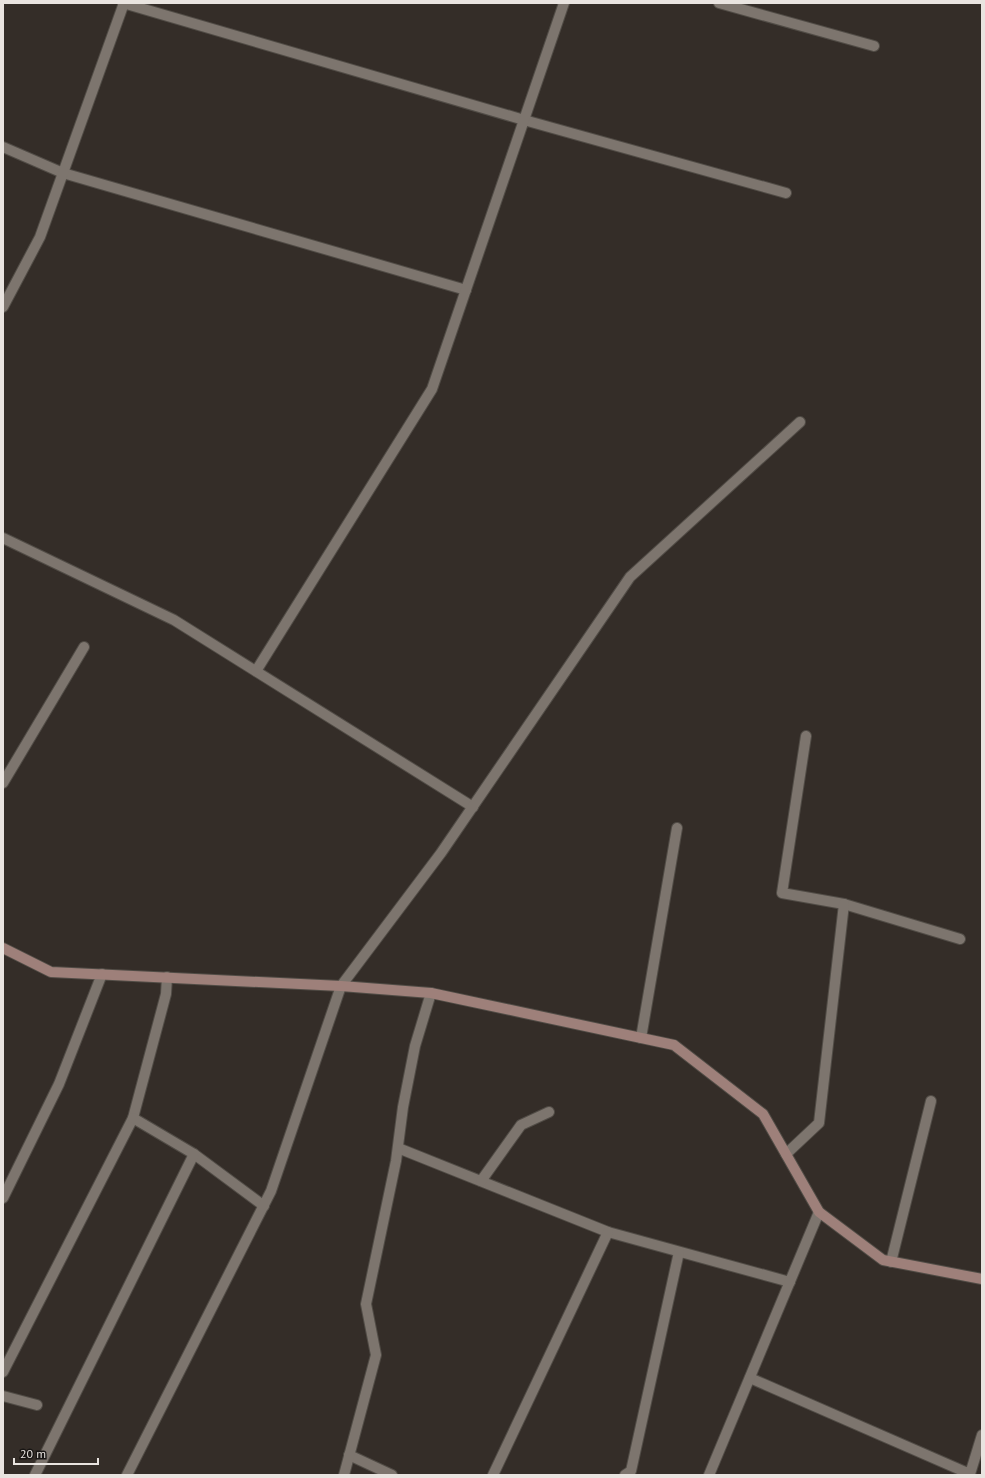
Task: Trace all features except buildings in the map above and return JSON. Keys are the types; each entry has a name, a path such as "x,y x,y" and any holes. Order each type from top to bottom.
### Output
{"main road":[{"path":"3,948 51,972 341,986 431,993 674,1045 763,1114 819,1212 883,1260 982,1279"}],"street":[{"path":"3,307 40,237 123,3 524,120 786,193"},
{"path":"256,671 432,388 564,3"},
{"path":"719,3 874,46"},
{"path":"3,147 63,173 466,290"},
{"path":"127,1475 271,1191 341,986 441,853 630,577 800,422"},
{"path":"3,538 174,620 473,807"},
{"path":"3,783 84,647"},
{"path":"806,736 782,893 844,904 960,939"},
{"path":"641,1038 677,828"},
{"path":"786,1154 819,1123 844,904"},
{"path":"3,1198 59,1084 102,974"},
{"path":"3,1372 133,1118 166,994 168,977"},
{"path":"344,1475 376,1355 366,1304 398,1148 415,1046 431,993"},
{"path":"891,1262 931,1101"},
{"path":"481,1181 521,1125 549,1112"},
{"path":"133,1118 194,1154 264,1206"},
{"path":"398,1148 608,1232 790,1282"},
{"path":"35,1475 194,1154"},
{"path":"710,1475 819,1212"},
{"path":"493,1475 608,1232"},
{"path":"626,1475 631,1471 679,1252"},
{"path":"750,1378 970,1474 982,1435"},
{"path":"3,1396 37,1405"},
{"path":"349,1455 392,1475"}]}
